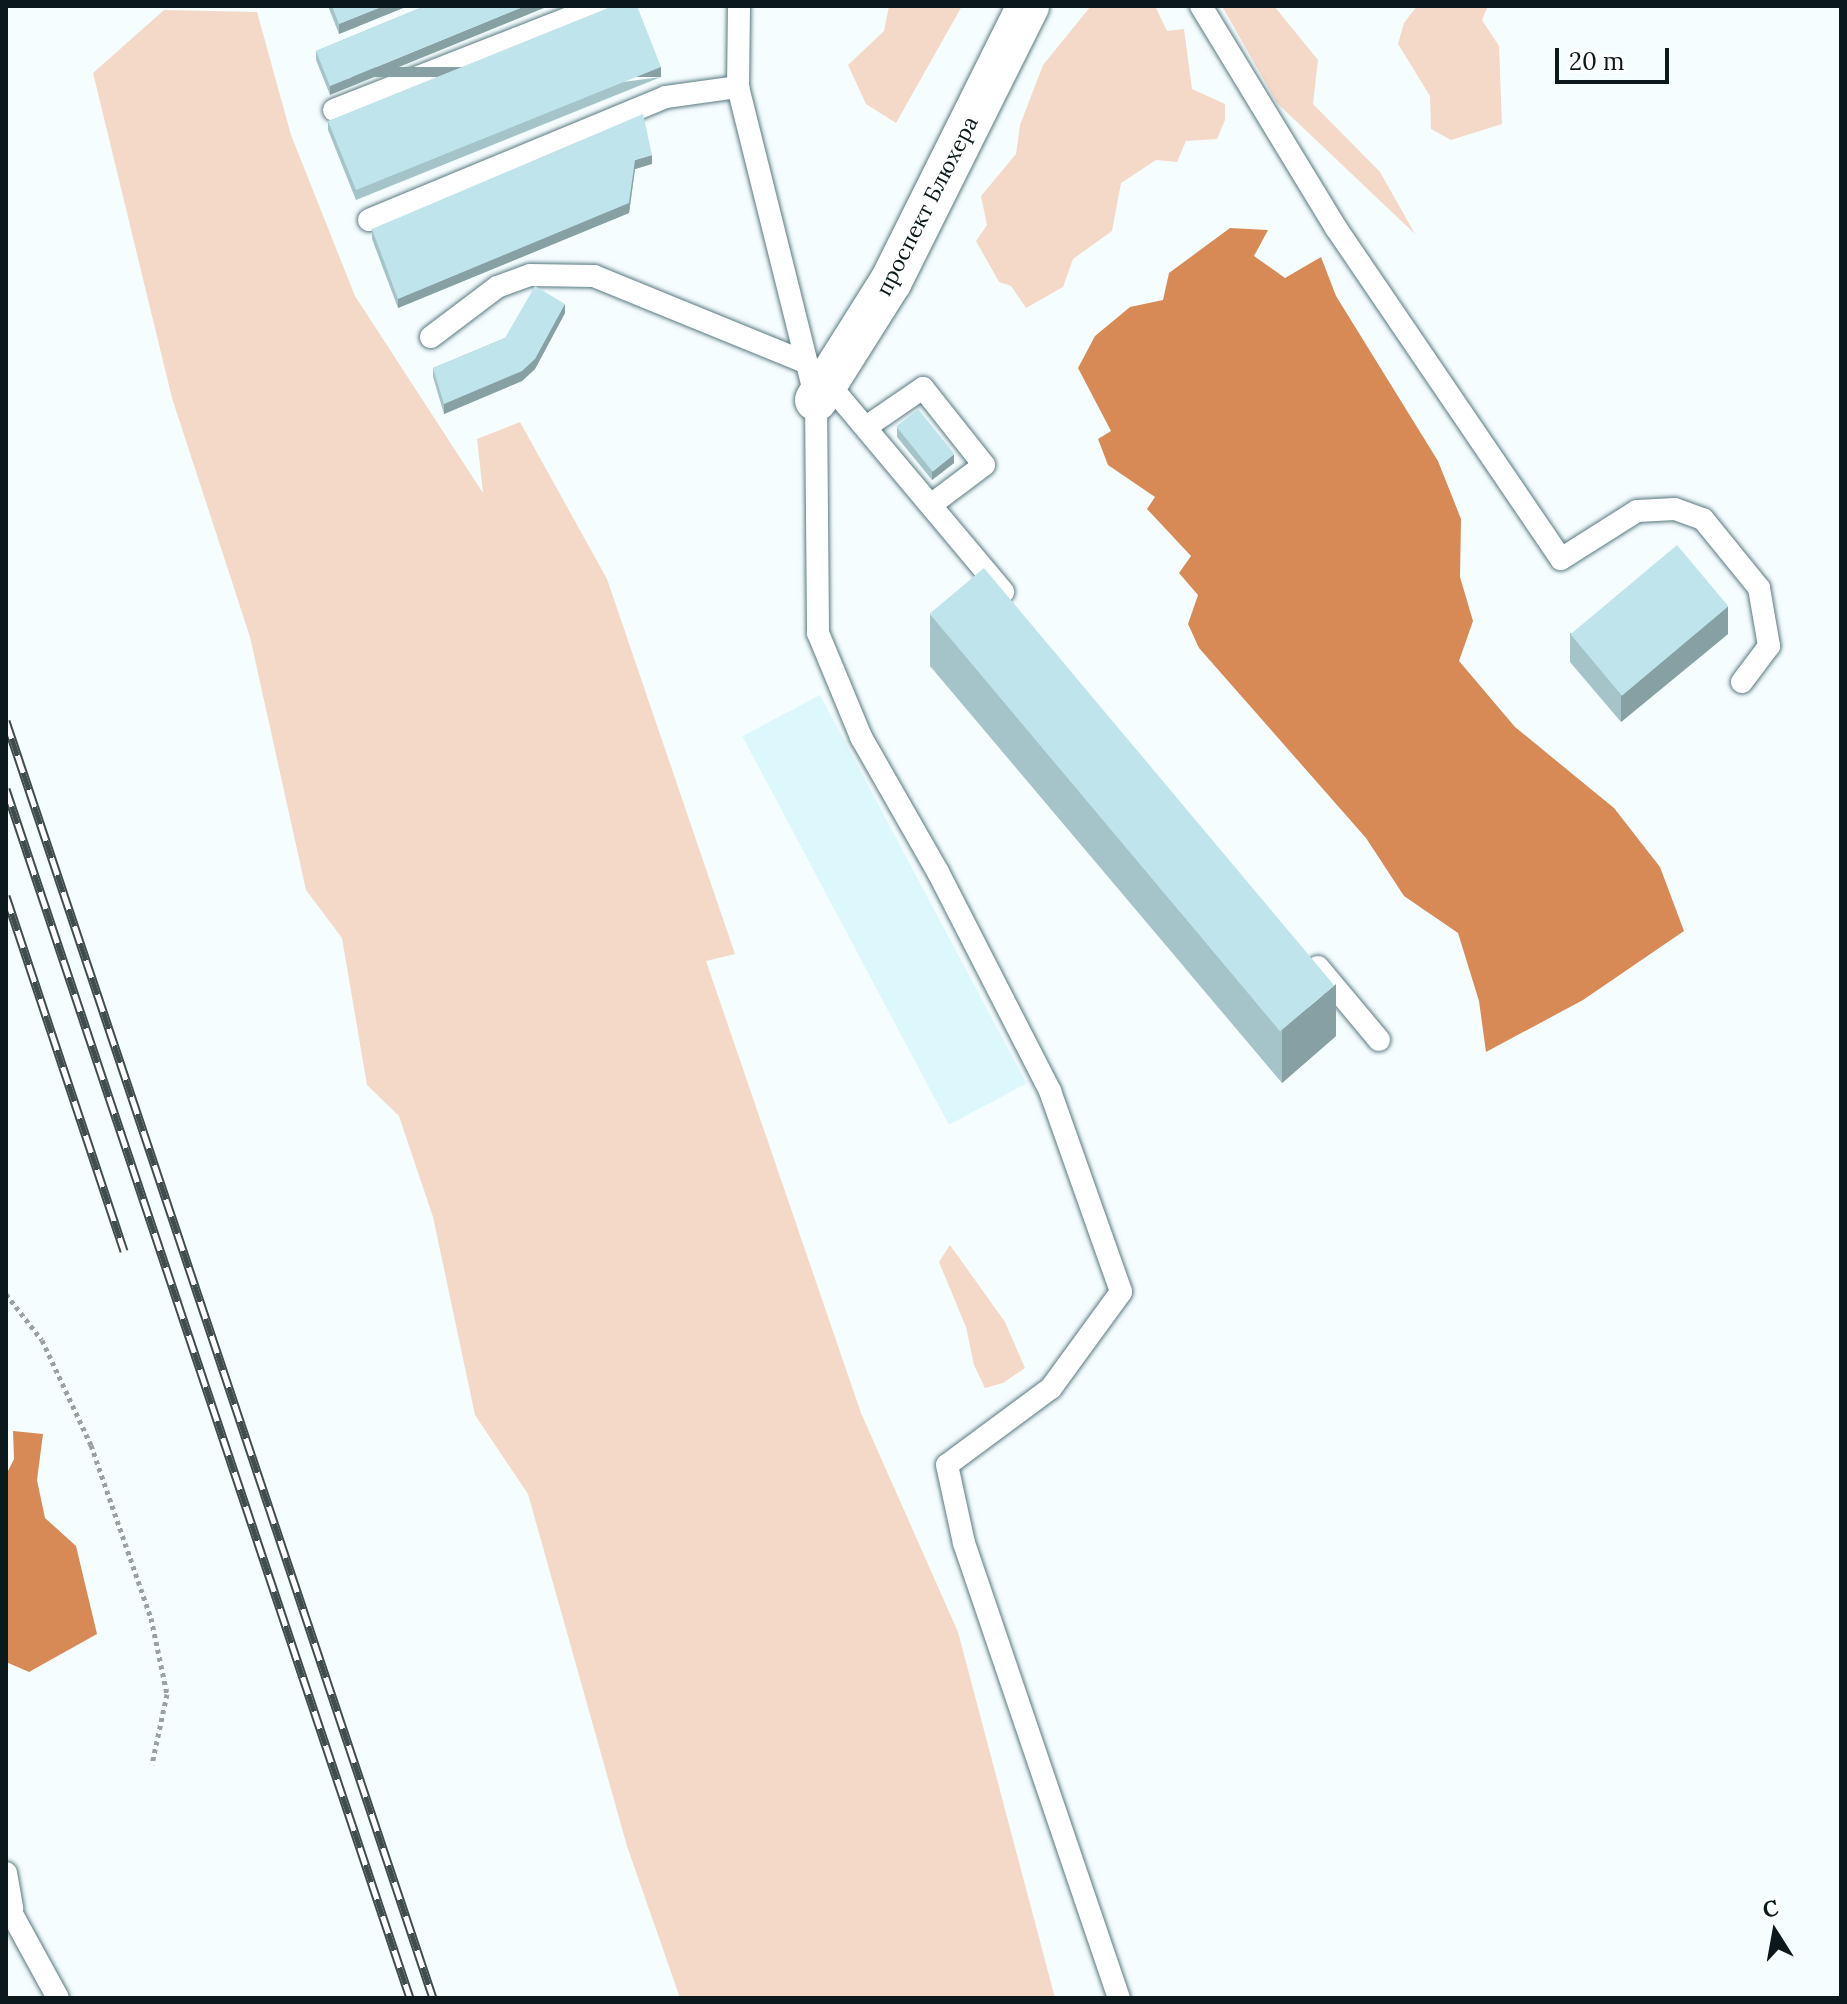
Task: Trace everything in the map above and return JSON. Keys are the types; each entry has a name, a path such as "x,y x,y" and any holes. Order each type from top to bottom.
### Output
{"street":[{"name":"проспект Блюхера","path":"816,381 891,281 1028,6"}],"lane":[{"path":"334,110 600,6"},
{"path":"739,6 738,87 816,381 818,633 861,737 938,872 1050,1091 1121,1292 1051,1388 947,1465 964,1543 1119,1998"},
{"path":"1201,6 1336,228 1561,559 1637,511 1675,509 1703,519 1759,588 1769,646 1742,682"},
{"path":"369,220 666,97 738,87"},
{"path":"431,337 497,287 530,275 594,276 816,381 866,427 1021,614"},
{"path":"866,427 923,388 984,465 932,504"},
{"path":"1299,945 1379,1040"},
{"path":"6,1873 9,1906 58,1998"}],"path":[{"path":"6,1294 42,1340 91,1445 151,1618 167,1694 152,1764"}],"shaded area":[{"path":"889,6 962,6 896,123 866,104 848,65 884,31"},
{"path":"1091,6 1155,6 1167,31 1184,29 1192,89 1225,104 1225,120 1217,139 1186,141 1177,162 1156,160 1121,183 1112,231 1073,259 1063,287 1026,308 1011,286 999,282 976,241 987,225 981,196 1016,154 1020,125 1043,65"},
{"path":"1222,6 1274,6 1318,60 1313,104 1380,172 1415,234 1277,103"},
{"path":"1417,6 1488,6 1482,20 1499,46 1502,124 1451,140 1431,129 1430,96 1398,44 1404,23"},
{"path":"164,10 257,12 291,135 355,296 483,493 477,439 520,422 607,579 735,954 706,961 861,1413 958,1632 1055,1998 680,1998 627,1846 528,1494 475,1415 433,1217 399,1116 367,1085 342,938 306,890 250,637 172,398 93,73"},
{"path":"1230,228 1268,230 1254,256 1285,278 1321,257 1336,296 1438,461 1461,519 1460,577 1473,621 1459,661 1515,727 1614,808 1660,867 1684,931 1583,1000 1486,1052 1479,1001 1458,933 1404,896 1366,838 1199,648 1188,624 1198,595 1179,573 1191,556 1147,509 1155,497 1108,465 1098,439 1111,431 1078,368 1095,336 1130,307 1163,300 1169,273"},
{"path":"820,695 1027,1083 949,1125 742,736"},
{"path":"950,1245 1005,1322 1025,1368 1003,1383 985,1388 974,1365 966,1327 939,1262"},
{"path":"13,1431 43,1434 37,1480 45,1518 76,1546 97,1634 29,1672 6,1662 6,1475 14,1459"}],"building":[{"path":"332,6 384,6 339,24"},
{"path":"425,6 525,6 330,86 316,51"},
{"path":"613,6 637,6 661,67 356,190 328,121"},
{"path":"643,114 652,155 635,160 629,203 398,299 372,229"},
{"path":"535,286 565,304 535,359 522,371 444,404 433,368 505,338"},
{"path":"918,409 955,454 933,472 896,427"},
{"path":"1677,545 1728,606 1622,696 1571,634"},
{"path":"984,568 1334,985 1280,1031 930,614"}],"railway":[{"path":"6,721 433,1998"},
{"path":"6,789 410,1998"},
{"path":"6,896 124,1251"}]}
